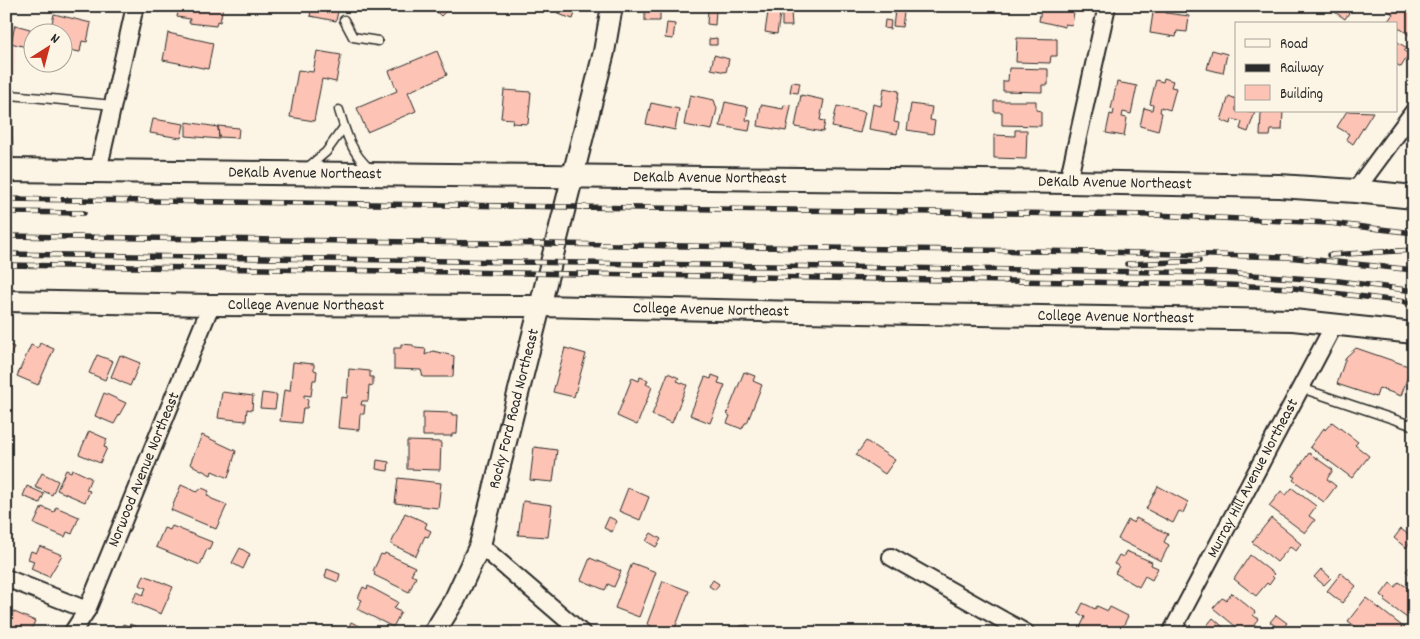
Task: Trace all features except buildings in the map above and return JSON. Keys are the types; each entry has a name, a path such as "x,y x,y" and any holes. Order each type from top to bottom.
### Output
{"main road":[{"name":"DeKalb Avenue Northeast","path":"7,170 1068,182 1263,186 1355,191 1414,197"}],"street":[{"path":"98,171 135,6"},
{"name":"Rocky Ford Road Northeast","path":"434,633 455,599 480,545 604,52 612,6"},
{"path":"1068,182 1107,6"},
{"path":"1355,191 1414,111"},
{"name":"College Avenue Northeast","path":"6,301 211,305 540,306 1293,320 1414,333"},
{"name":"Norwood Avenue Northeast","path":"72,633 87,610 211,305"},
{"name":"Murray Hill Avenue Northeast","path":"1171,633 1335,324"},
{"path":"480,545 582,633"},
{"path":"891,557 1026,633"},
{"path":"6,578 87,610"}],"lane":[{"path":"344,20 352,37 378,41"},
{"path":"7,170 7,103 11,95 113,105"},
{"path":"339,110 350,145 358,157 377,174"},
{"path":"300,174 326,152 344,127"},
{"path":"1301,388 1411,425 1414,420"}],"shaded area":[{"path":"6,23 17,24 6,224"}],"railway":[{"path":"6,199 1154,215 1329,223 1414,233"},
{"path":"6,212 84,213"},
{"path":"6,236 1102,252 1287,257 1414,270"},
{"path":"1329,255 1414,250"},
{"path":"6,254 1222,273 1339,281 1414,291"},
{"path":"1127,264 1199,261"},
{"path":"6,265 1205,284 1293,288 1414,303"}]}
